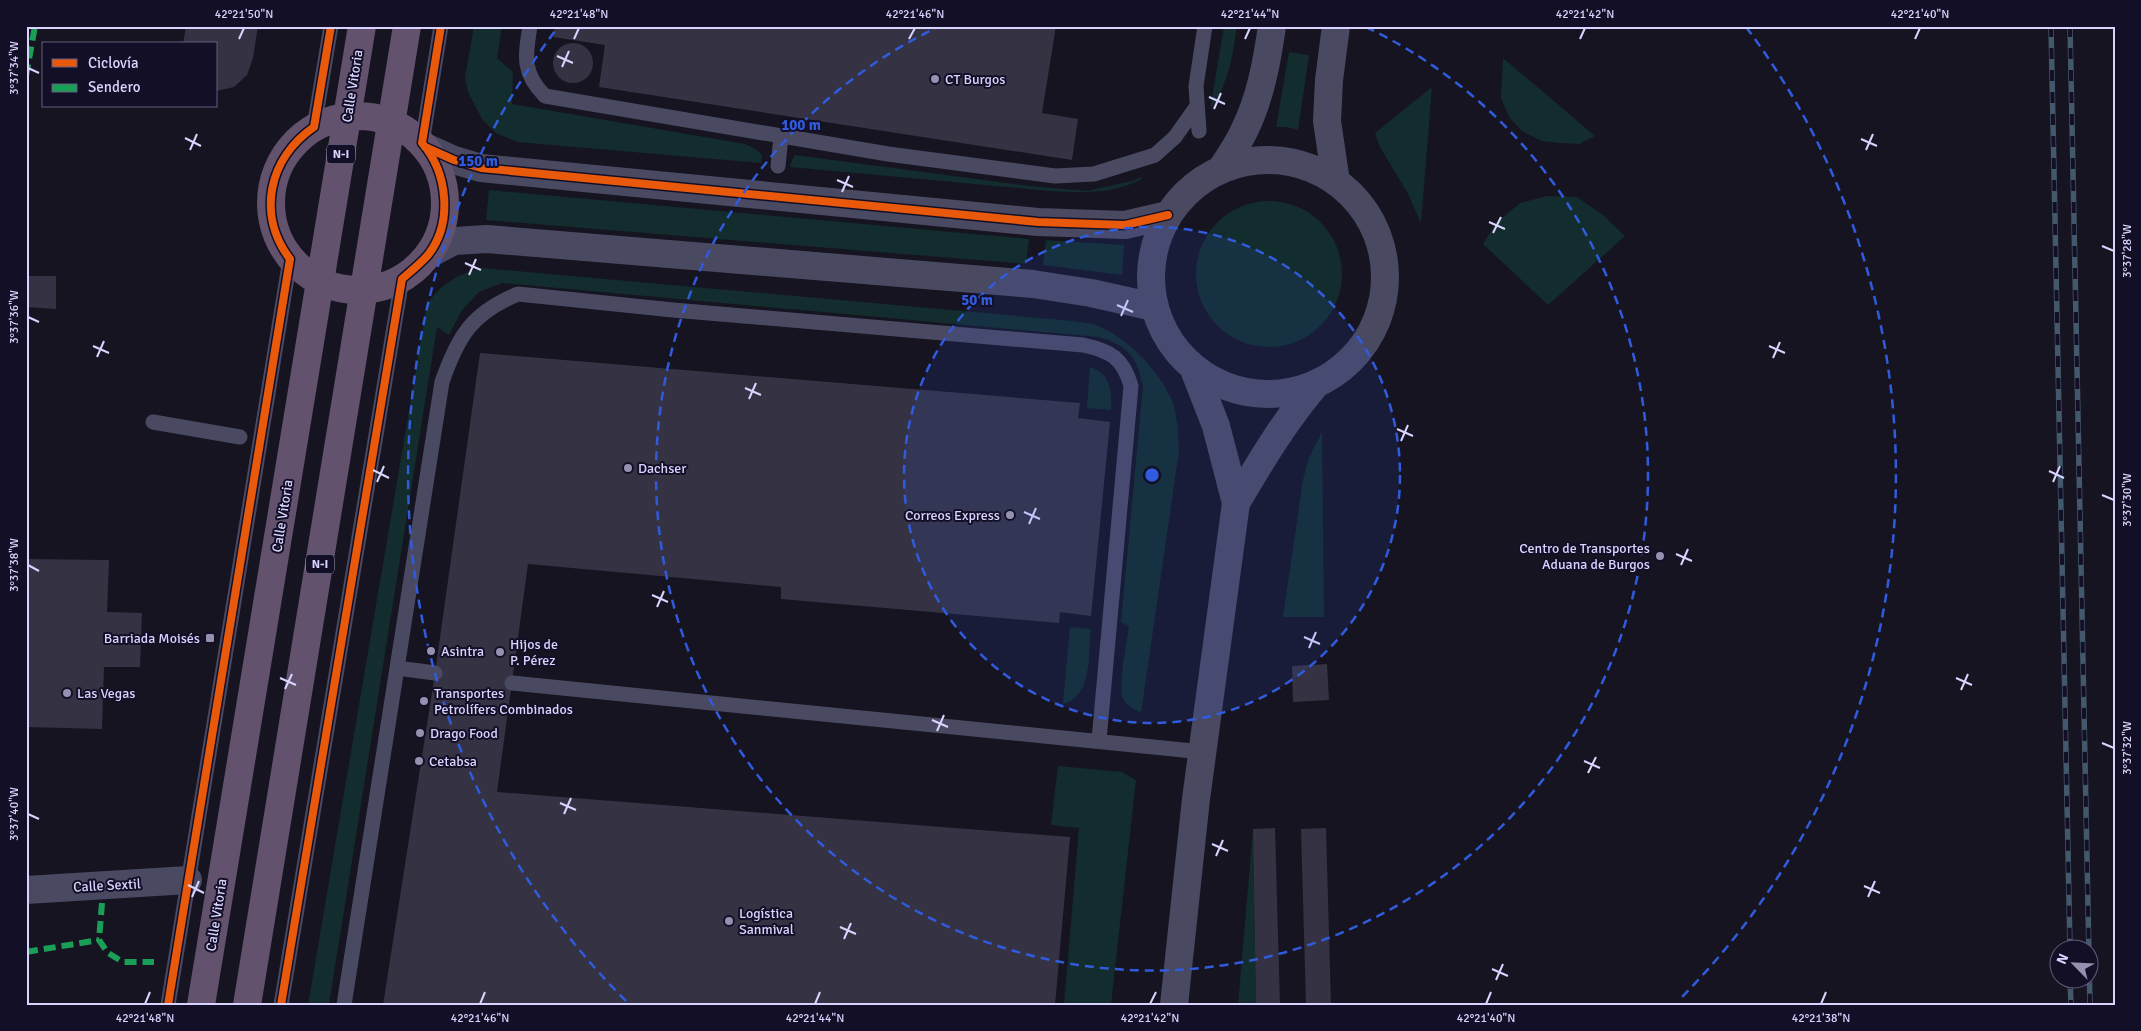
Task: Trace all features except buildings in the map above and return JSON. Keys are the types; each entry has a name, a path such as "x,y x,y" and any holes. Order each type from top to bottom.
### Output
{"highway":[{"name":"Calle Vitoria","path":"201,1005 362,26"},
{"name":"N-I","path":"247,1005 407,26"},
{"path":"347,116 373,117 391,122 423,145 440,173 445,200 442,224 437,240 429,254 402,279 387,286 364,290 348,290 320,282 290,259 277,236 271,210 271,192 276,173 288,150 301,136 314,127 347,116"}],"street":[{"path":"1222,168 1244,132 1253,112 1263,78 1272,26"},
{"path":"1336,26 1329,80 1327,121 1336,182"},
{"path":"423,145 454,160 482,168 1019,220 1125,225 1168,215"},
{"path":"1251,160 1281,160 1310,167 1336,182 1357,200 1372,222 1381,248 1385,274 1382,301 1374,327 1359,350 1340,369 1317,383 1296,391 1275,394 1252,393 1231,389 1211,380 1193,367 1175,350 1163,329 1154,307 1151,275 1155,244 1168,215 1183,196 1201,180 1222,168 1251,160"},
{"path":"429,254 454,241 487,239 1033,284 1091,293 1154,307"},
{"path":"1174,1005 1196,799 1236,503 1216,426 1193,367"},
{"path":"1236,503 1276,436 1291,414 1317,383"},
{"name":"Calle Sextil","path":"26,890 188,880"}],"lane":[{"path":"314,127 331,26"},
{"path":"423,145 441,26"},
{"path":"530,26 525,54 527,70 533,84 545,96 781,137 1026,173 1055,176 1094,174 1155,155 1175,137 1197,106"},
{"path":"1199,132 1196,86 1206,26"},
{"path":"778,166 781,137"},
{"path":"168,1005 290,259"},
{"path":"281,1005 402,279"},
{"path":"344,1005 442,382 464,333 479,316 496,303 518,294 682,311 1084,344 1103,349 1114,356 1122,364 1131,386 1099,740"},
{"path":"153,422 240,437"},
{"path":"397,668 435,673"},
{"path":"512,683 1099,740 1203,752"}],"green space":[{"path":"474,26 502,26 497,58 513,72 512,104 745,144 762,155 761,163 517,142 496,133 482,119 468,92 465,77"},
{"path":"1224,26 1237,26 1226,80 1210,110"},
{"path":"1289,52 1309,55 1298,130 1276,127"},
{"path":"1503,58 1595,136 1579,144 1560,143 1542,141 1522,131 1509,117 1501,98"},
{"path":"1432,87 1421,223 1407,192 1380,147 1375,133"},
{"path":"795,155 1029,186 1087,191 1132,181 1141,177 1142,179 1109,190 1086,192 1051,191 790,167"},
{"path":"489,190 1029,239 1026,264 486,220"},
{"path":"1547,196 1577,197 1603,215 1625,236 1548,305 1483,244 1496,223 1520,203"},
{"path":"1269,201 1283,202 1297,207 1310,213 1321,222 1330,233 1336,246 1341,260 1341,288 1336,302 1330,315 1321,326 1310,335 1297,341 1283,346 1269,347 1255,346 1241,341 1228,335 1217,326 1208,315 1202,302 1197,288 1196,274 1197,260 1202,246 1208,233 1217,222 1228,213 1241,207 1255,202"},
{"path":"1046,240 1124,245 1122,275 1043,265"},
{"path":"482,268 1074,321 1093,324 1117,336 1140,355 1166,389 1172,401 1178,432 1179,451 1141,713 1126,703 1122,692 1122,674 1129,626 1121,622 1143,386 1138,368 1125,349 1099,337 502,283 479,292 462,310 449,335 437,327 329,1005 308,1005 427,305 438,291 450,281 465,273"},
{"path":"1090,367 1106,378 1111,396 1111,410 1087,408"},
{"path":"1322,432 1324,617 1283,617 1303,480 1308,460"},
{"path":"1070,627 1091,629 1089,661 1080,693 1073,700 1063,704"},
{"path":"1058,766 1122,772 1136,780 1111,1005 1064,1005 1079,828 1051,825"},
{"path":"1253,829 1256,1005 1238,1005"}],"railway":[{"path":"2051,26 2070,938"},
{"path":"2070,26 2090,1005"},
{"path":"2070,988 2071,1005"}],"marked path":[{"path":"26,76 35,26"},
{"path":"102,903 99,940 108,953 123,962 154,962"},
{"path":"26,952 99,940"}],"cycle path":[{"path":"168,1005 290,259 279,242 273,224 272,188 286,154 314,127 331,26"},
{"path":"281,1005 402,279 428,255 436,242 444,213 442,183 431,155 422,143 441,26"},
{"path":"425,147 454,160 481,168 1038,222 1125,225 1168,215"}],"place":[{"name":"CT Burgos","path":"935,79"},
{"name":"Dachser","path":"628,468"},
{"name":"Correos Express","path":"1010,515"},
{"name":"Centro de Transportes Aduana de Burgos","path":"1660,556"},
{"name":"Barriada Moisés","path":"210,638"},
{"name":"Asintra","path":"431,651"},
{"name":"Hijos de P. Pérez","path":"500,652"},
{"name":"Las Vegas","path":"67,693"},
{"name":"Transportes Petrolífers Combinados","path":"424,701"},
{"name":"Drago Food","path":"420,733"},
{"name":"Cetabsa","path":"419,761"},
{"name":"Logística Sanmival","path":"729,921"}]}
